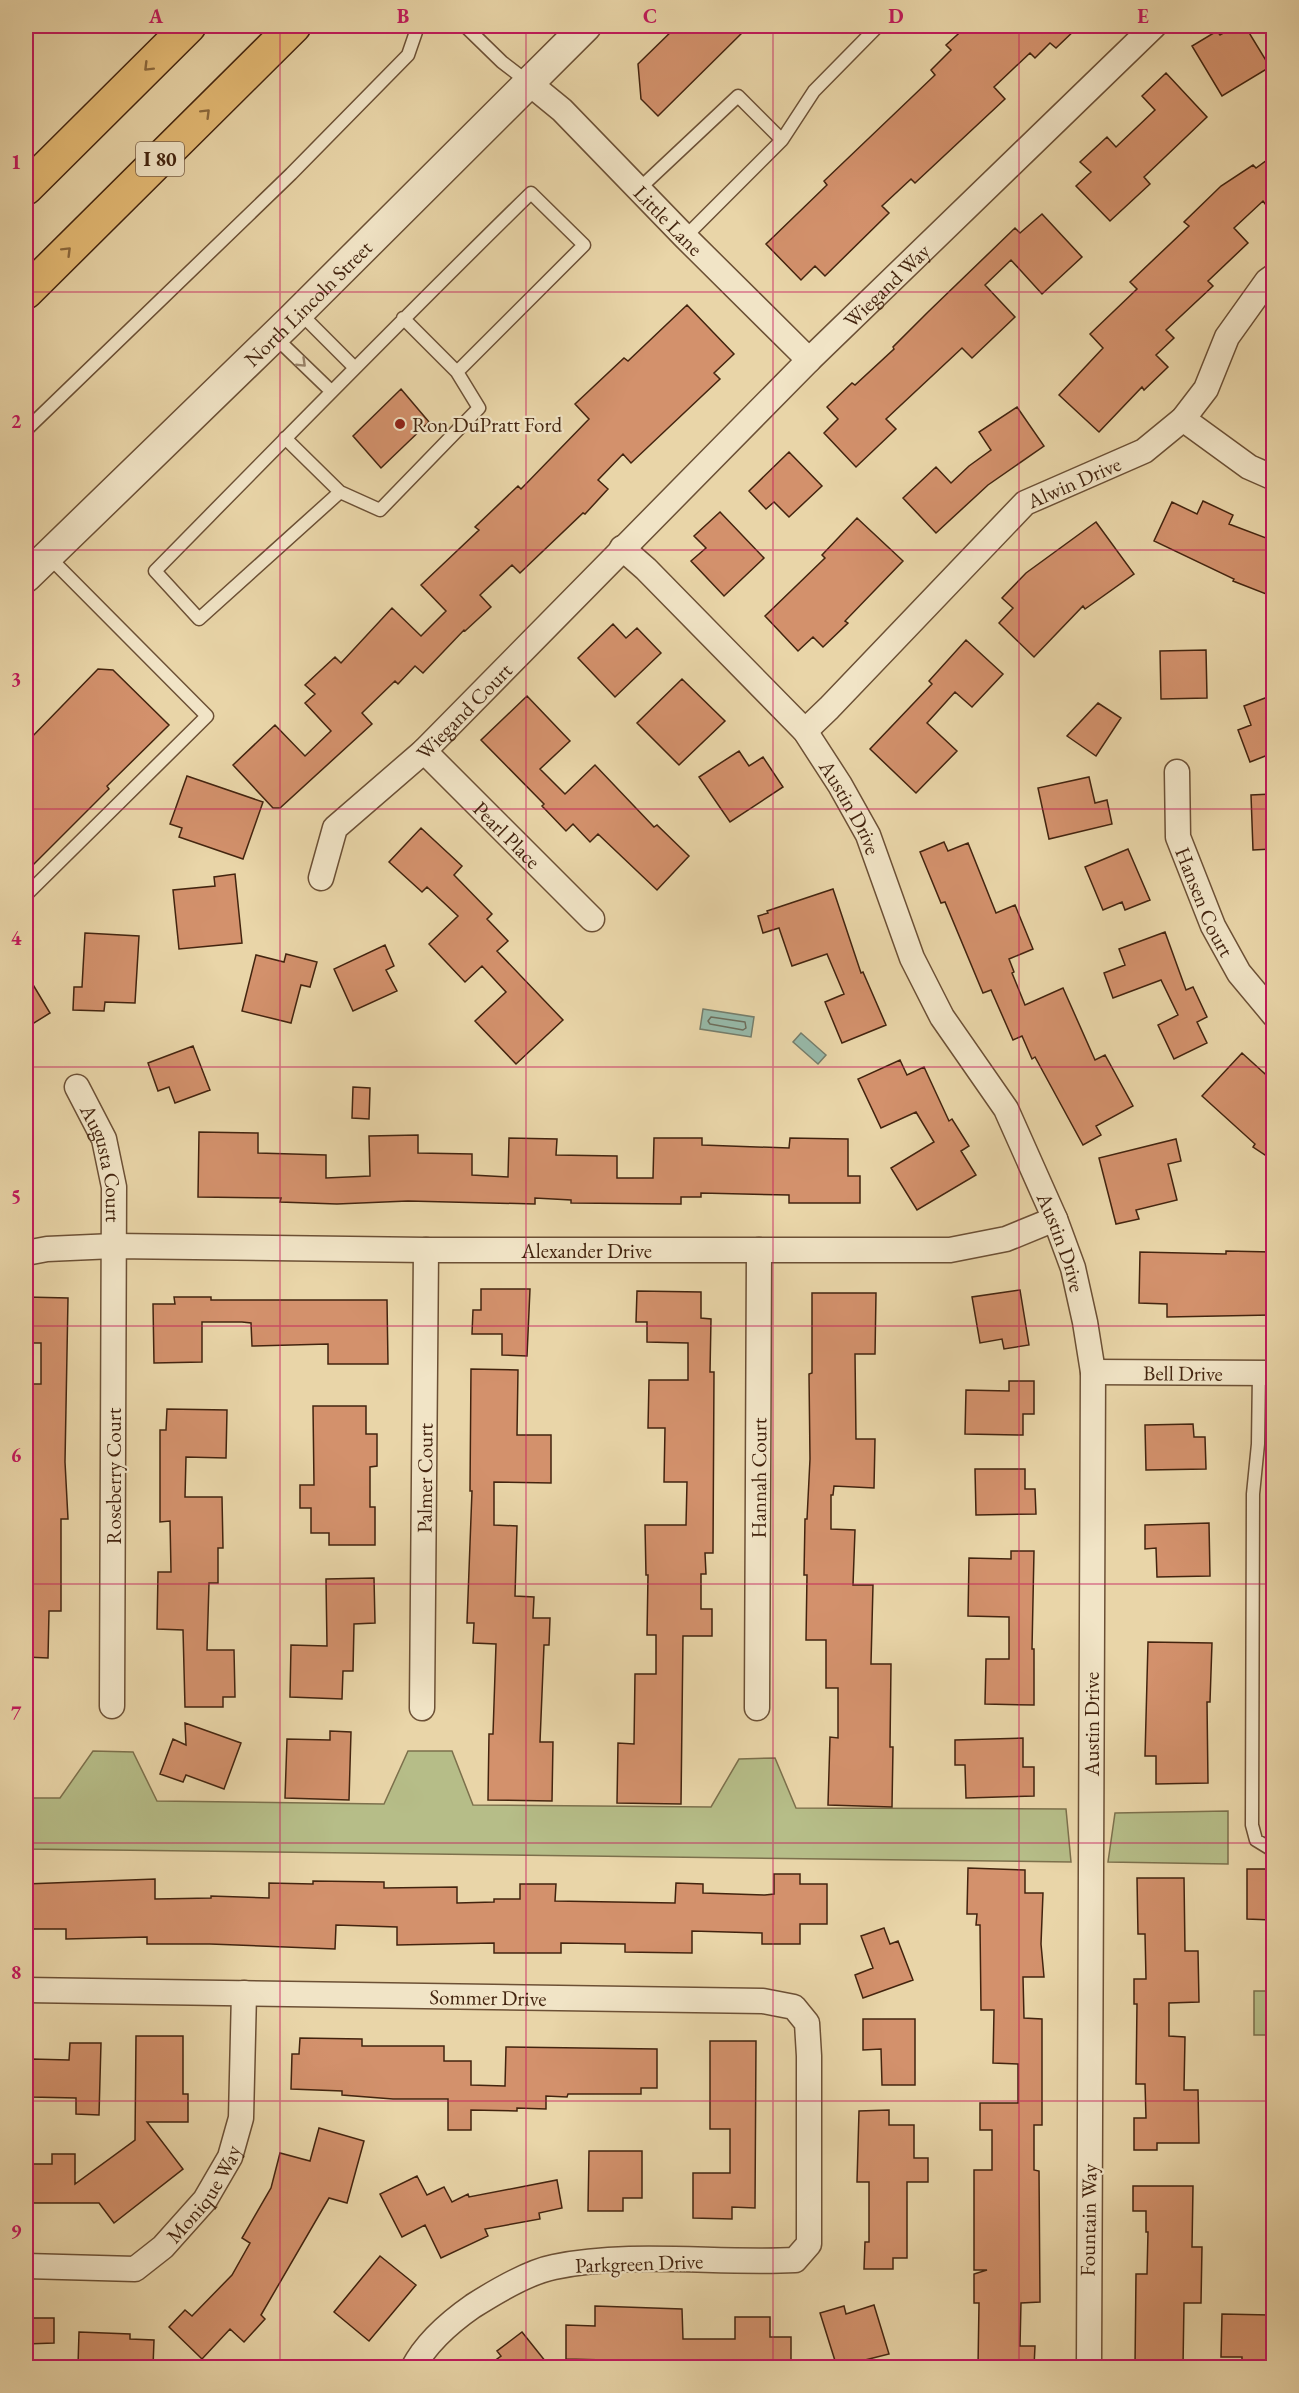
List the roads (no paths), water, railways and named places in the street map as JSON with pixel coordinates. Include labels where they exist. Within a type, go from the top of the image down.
[{"type":"highway","points":[[26,188],[189,26]]},
{"type":"highway","name":"I 80","points":[[26,292],[294,26]]},
{"type":"street","name":"North Lincoln Street","points":[[26,577],[299,312],[586,26]]},
{"type":"street","name":"Wiegand Way","points":[[621,548],[809,360],[1154,26]]},
{"type":"street","name":"Little Lane","points":[[529,83],[562,110],[809,360]]},
{"type":"street","name":"Alwin Drive","points":[[805,731],[1025,503],[1144,451],[1183,420],[1206,389],[1227,337],[1267,281],[1274,276]]},
{"type":"street","points":[[1183,420],[1249,467],[1274,478]]},
{"type":"street","name":"Austin Drive","points":[[621,548],[646,569],[805,731],[840,785],[868,835],[912,958],[942,1017],[1006,1109],[1056,1220],[1073,1268],[1093,1372],[1090,2072]]},
{"type":"street","name":"Wiegand Court","points":[[321,878],[335,828],[423,751],[621,548]]},
{"type":"street","name":"Pearl Place","points":[[423,751],[592,919]]},
{"type":"street","name":"Hansen Court","points":[[1177,772],[1178,837],[1213,926],[1239,973],[1274,1015]]},
{"type":"street","name":"Augusta Court","points":[[77,1087],[104,1139],[114,1187],[114,1246]]},
{"type":"street","name":"Alexander Drive","points":[[26,1253],[46,1249],[114,1246],[426,1250],[950,1250],[1006,1239],[1056,1220]]},
{"type":"street","name":"Roseberry Court","points":[[112,1706],[114,1246]]},
{"type":"street","name":"Palmer Court","points":[[422,1708],[426,1250]]},
{"type":"street","name":"Hannah Court","points":[[757,1708],[759,1250]]},
{"type":"street","name":"Bell Drive","points":[[1093,1372],[1266,1373]]},
{"type":"street","name":"Sommer Drive","points":[[26,1990],[763,2001],[794,2007],[807,2023],[808,2157]]},
{"type":"street","name":"Monique Way","points":[[26,2266],[135,2269],[164,2247],[205,2200],[230,2157],[241,2118],[244,1994]]},
{"type":"street","name":"Fountain Way","points":[[1089,2367],[1087,2348],[1090,2072]]},
{"type":"street","name":"Parkgreen Drive","points":[[413,2367],[451,2321],[499,2289],[552,2267],[616,2260],[795,2260],[808,2244],[808,2157]]},
{"type":"lane","points":[[26,430],[291,174],[408,55],[418,26]]},
{"type":"lane","points":[[465,26],[502,62],[529,83]]},
{"type":"lane","points":[[685,237],[782,140],[814,91],[878,26]]},
{"type":"lane","points":[[640,188],[738,96],[782,140]]},
{"type":"lane","points":[[339,492],[198,619],[155,571],[354,367],[531,193],[584,245],[457,372]]},
{"type":"lane","points":[[299,312],[354,367]]},
{"type":"lane","points":[[285,438],[339,492],[380,510],[479,408],[457,372],[403,318]]},
{"type":"lane","points":[[274,336],[331,391]]},
{"type":"lane","points":[[26,895],[207,716],[47,555]]},
{"type":"lane","points":[[1266,1373],[1253,1494],[1252,1825],[1256,1840],[1274,1851]]},
{"type":"water","points":[[703,1009],[754,1017],[751,1037],[700,1029]]},
{"type":"water","points":[[801,1033],[826,1055],[818,1064],[793,1042]]},
{"type":"place","name":"Ron DuPratt Ford","points":[[400,424]]}]
